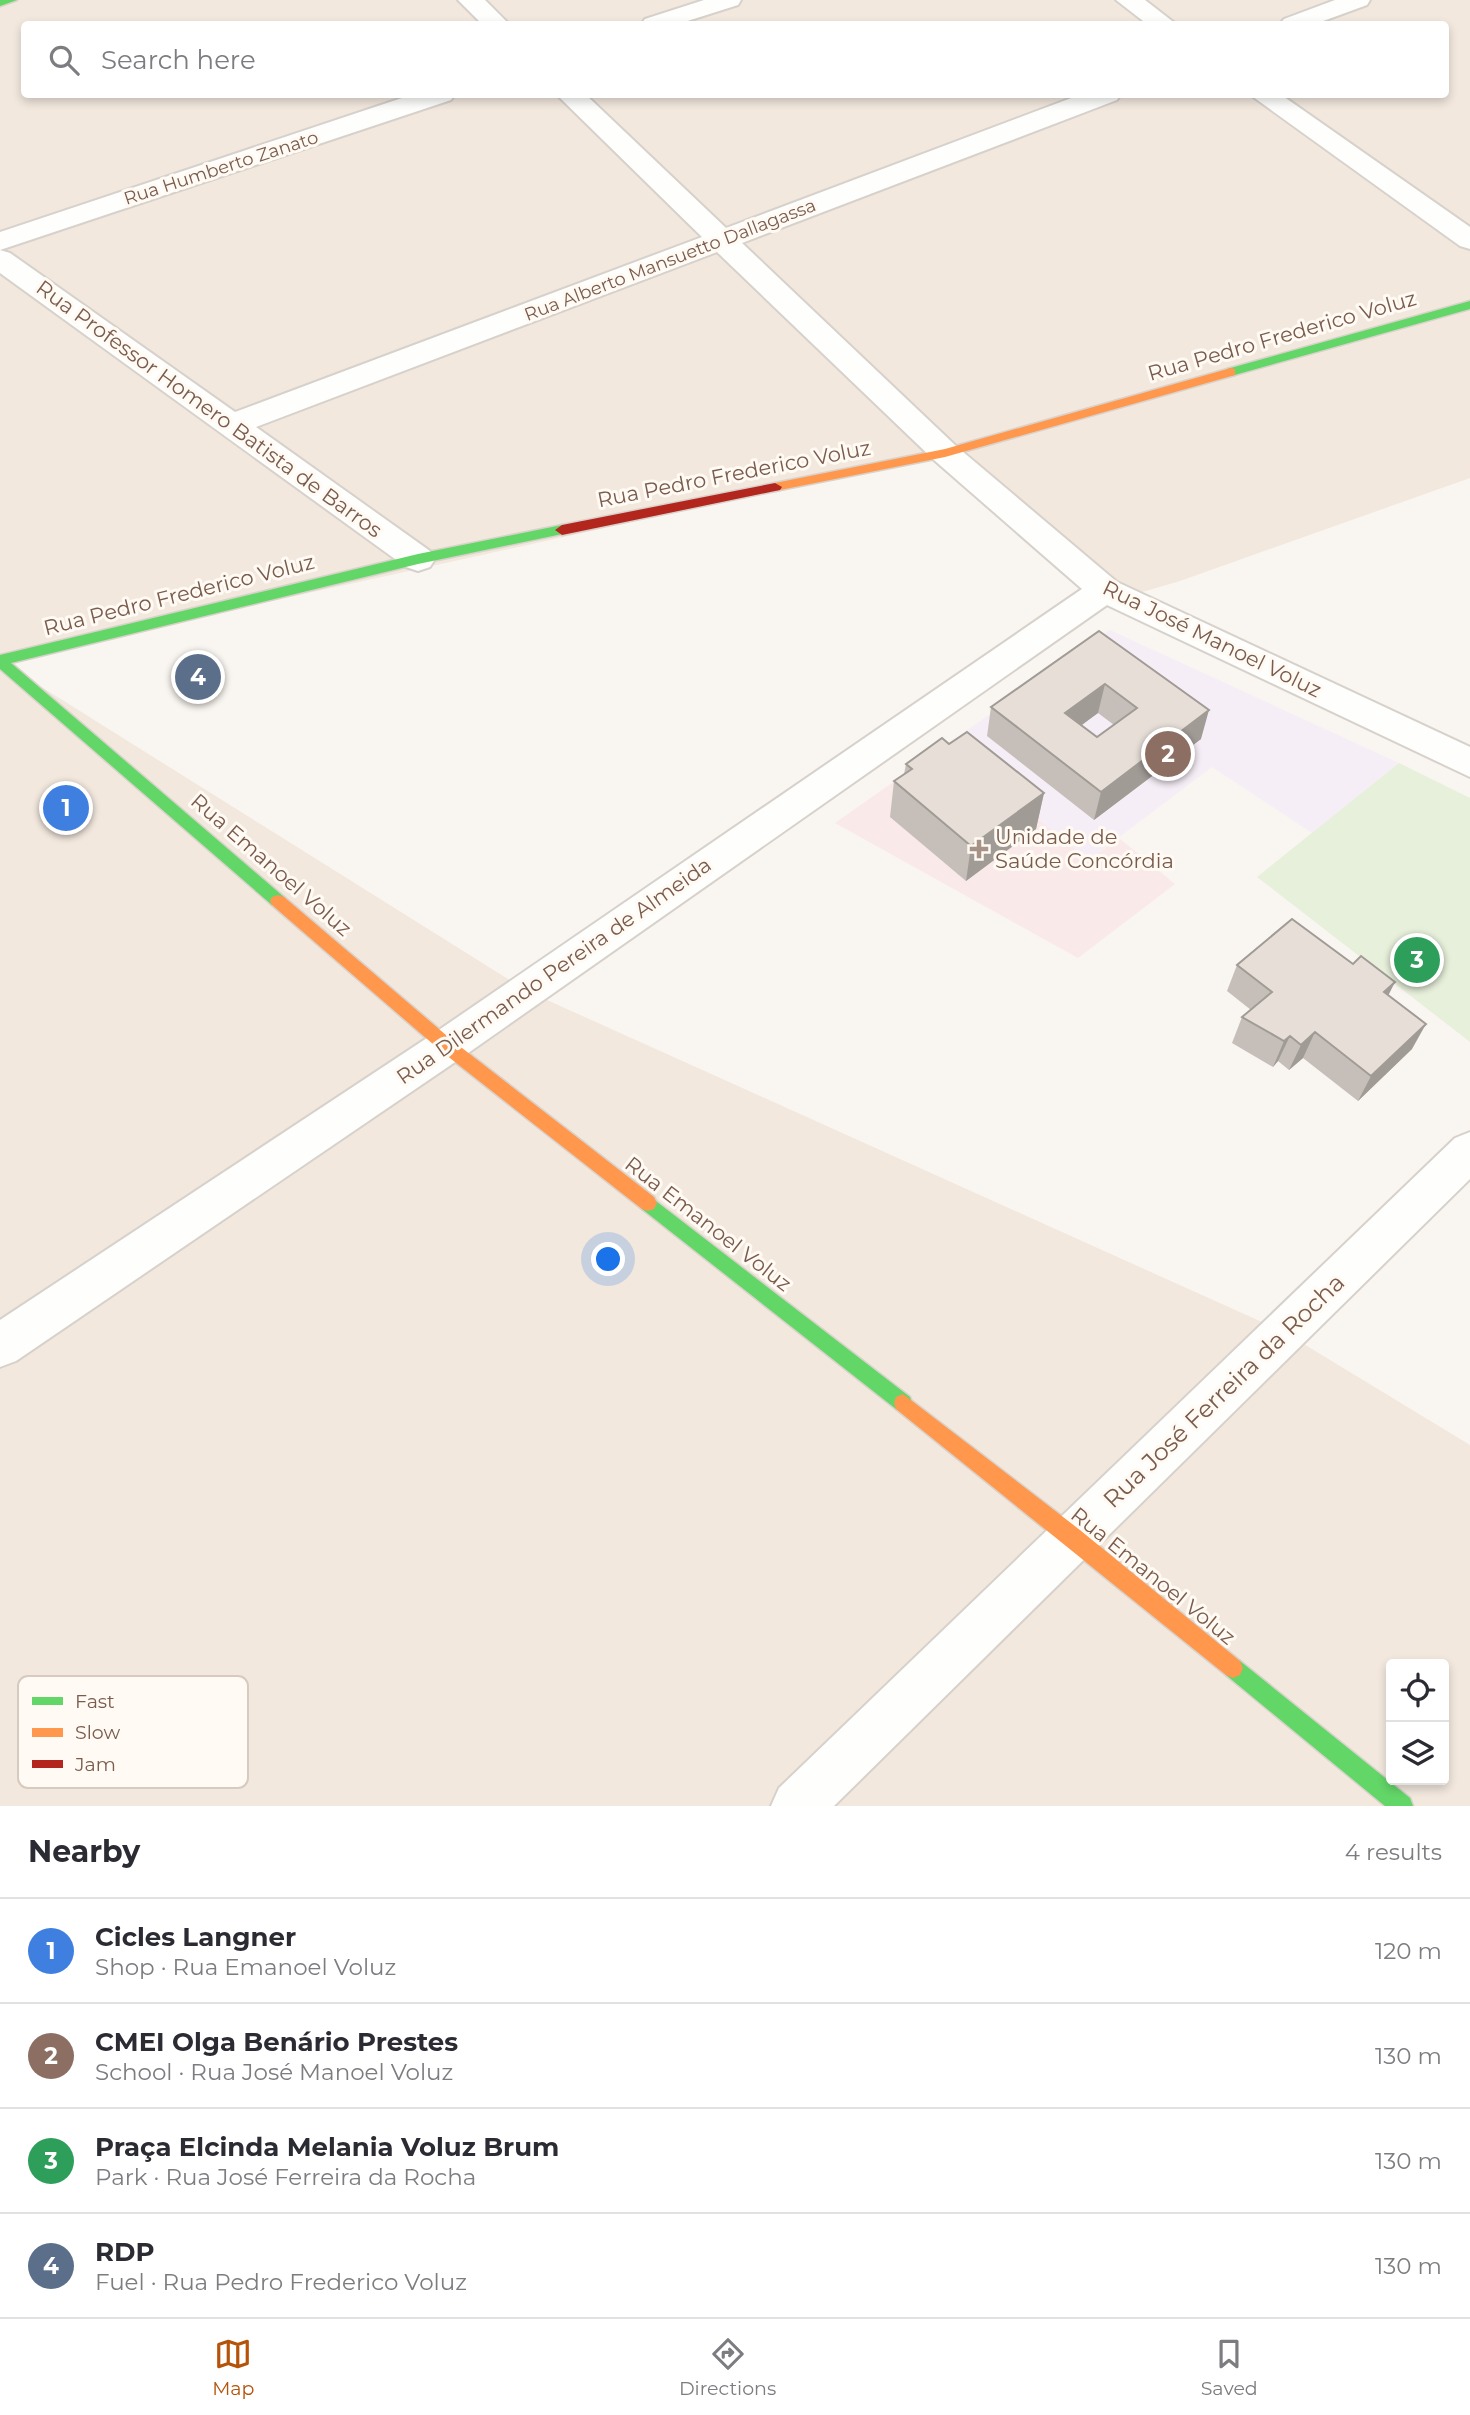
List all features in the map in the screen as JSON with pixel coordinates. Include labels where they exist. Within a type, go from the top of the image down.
[{"type":"street","points":[[0,3],[12,0]]},
{"type":"street","points":[[470,0],[493,21]]},
{"type":"street","points":[[663,21],[729,0]]},
{"type":"street","points":[[1128,0],[1159,21]]},
{"type":"street","points":[[1301,21],[1358,0]]},
{"type":"street","name":"Rua Humberto Zanato","points":[[0,241],[430,98]]},
{"type":"street","name":"Rua José Manoel Voluz","points":[[573,98],[945,453],[1105,590],[1470,762]]},
{"type":"street","name":"Rua Alberto Mansuetto Dallagassa","points":[[232,425],[1097,98]]},
{"type":"street","points":[[1268,98],[1470,240]]},
{"type":"street","points":[[1436,216],[1470,202]]},
{"type":"street","name":"Rua Professor Homero Batista de Barros","points":[[0,259],[418,558]]},
{"type":"street","name":"Rua Pedro Frederico Voluz","points":[[0,661],[418,558],[945,453],[1470,304]]},
{"type":"street","name":"Rua Dilermando Pereira de Almeida","points":[[0,1346],[447,1046],[1105,590]]},
{"type":"street","name":"Rua Emanoel Voluz","points":[[0,661],[447,1046],[1073,1537],[1402,1806]]},
{"type":"street","name":"Rua José Ferreira da Rocha","points":[[797,1806],[1470,1151]]},
{"type":"shaded area","points":[[0,0],[1470,0],[1470,478],[1180,581],[1122,598],[945,453],[0,661]]},
{"type":"shaded area","points":[[1110,630],[1399,763],[1312,833],[1212,767],[1089,860],[946,745]]},
{"type":"shaded area","points":[[0,661],[527,991],[1284,1332],[1470,1445],[1470,1806],[0,1806]]},
{"type":"shaded area","name":"Unidade de Saúde Concórdia","points":[[946,745],[1089,860],[1119,838],[1175,884],[1078,958],[835,823]]},
{"type":"green space","points":[[1399,763],[1470,798],[1470,1042],[1257,877]]},
{"type":"building","points":[[1099,631],[1209,710],[1101,792],[991,707]],"holes":[[[1105,684],[1137,708],[1097,737],[1065,713]]]},
{"type":"building","points":[[967,732],[1044,793],[971,846],[894,781],[912,769],[906,764],[942,738],[949,744]]},
{"type":"building","points":[[1292,919],[1353,964],[1361,956],[1395,982],[1384,992],[1426,1024],[1371,1076],[1315,1032],[1301,1045],[1290,1036],[1284,1041],[1242,1017],[1272,992],[1237,965]]},
{"type":"traffic: fast","points":[[0,3],[12,0]]},
{"type":"traffic: fast","points":[[1231,372],[1470,305]]},
{"type":"traffic: fast","points":[[0,660],[418,559],[562,530]]},
{"type":"traffic: fast","points":[[0,661],[278,901]]},
{"type":"traffic: fast","points":[[648,1203],[903,1403]]},
{"type":"traffic: fast","points":[[1233,1668],[1402,1806]]},
{"type":"traffic: slow","points":[[775,487],[945,453],[1231,372]]},
{"type":"traffic: slow","points":[[278,901],[447,1046],[648,1203]]},
{"type":"traffic: slow","points":[[903,1403],[1233,1668]]},
{"type":"traffic: jam","points":[[562,530],[775,487]]},
{"type":"place","name":"RDP","points":[[198,677]]},
{"type":"place","name":"CMEI Olga Benário Prestes","points":[[1168,754]]},
{"type":"place","name":"Cicles Langner","points":[[66,808]]},
{"type":"place","name":"Unidade de Saúde Concórdia","points":[[979,849]]},
{"type":"place","name":"Praça Elcinda Melania Voluz Brum","points":[[1417,960]]}]
